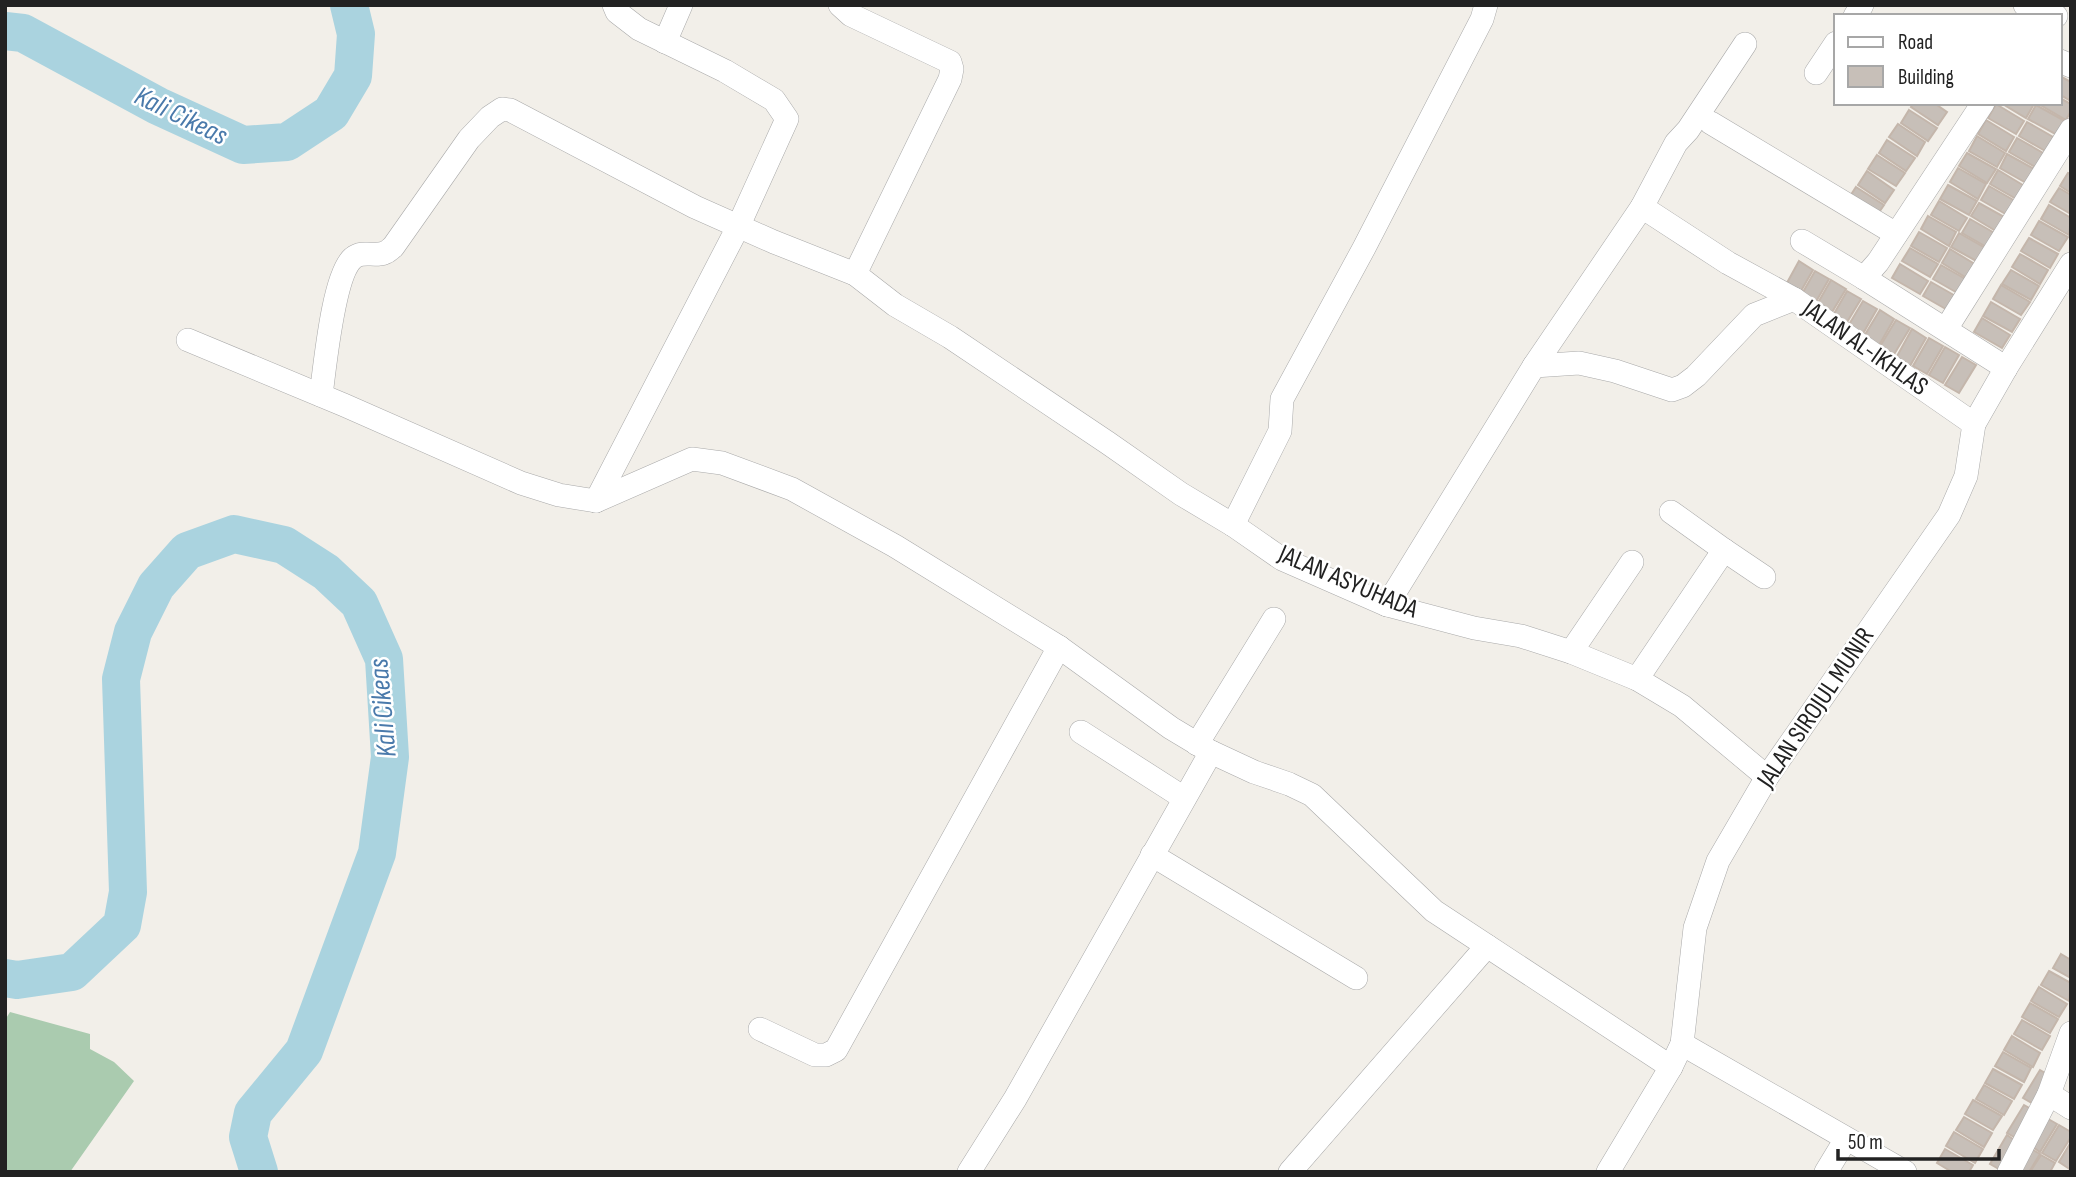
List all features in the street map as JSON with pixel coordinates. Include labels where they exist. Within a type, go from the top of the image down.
[{"type":"street","points":[[596,501],[738,227],[787,119],[774,100],[725,71],[639,29],[617,12],[614,5]]},
{"type":"street","points":[[665,41],[681,5]]},
{"type":"street","points":[[840,5],[850,15],[950,61],[952,69],[950,79],[855,274]]},
{"type":"street","points":[[1233,525],[1280,431],[1282,399],[1364,248],[1482,19],[1486,5]]},
{"type":"street","points":[[2025,5],[2050,14]]},
{"type":"street","points":[[1387,605],[1534,366],[1642,207],[1676,143],[1688,130],[1745,44]]},
{"type":"street","points":[[1816,74],[1834,46]]},
{"type":"street","points":[[1864,278],[1878,262],[1982,105]]},
{"type":"street","name":"JALAN ASYUHADA","points":[[321,395],[336,296],[352,259],[363,253],[384,253],[393,247],[469,139],[490,117],[502,109],[517,114],[738,227],[855,274],[895,305],[950,337],[1181,494],[1283,559],[1387,605],[1474,628],[1521,636],[1571,652],[1637,679],[1682,706],[1768,777]]},
{"type":"street","points":[[1711,123],[1896,234]]},
{"type":"street","points":[[1946,329],[2071,130]]},
{"type":"street","points":[[1642,207],[1728,263],[1794,299]]},
{"type":"street","points":[[1802,241],[2006,368]]},
{"type":"street","name":"JALAN SIROJUL MUNIR","points":[[1608,1172],[1682,1044],[1695,928],[1718,861],[1768,777],[1949,515],[1966,476],[1974,424],[2006,368],[2064,290],[2071,264]]},
{"type":"street","name":"JALAN AL-IKHLAS","points":[[1534,366],[1579,363],[1615,371],[1672,390],[1696,376],[1754,315],[1794,299],[1974,424]]},
{"type":"street","points":[[188,340],[521,483],[559,495],[596,501],[692,459],[722,463],[793,489],[895,546],[1059,648],[1171,728],[1204,748],[1312,795],[1434,911],[1671,1067]]},
{"type":"street","points":[[1671,512],[1764,577]]},
{"type":"street","points":[[1637,679],[1724,550]]},
{"type":"street","points":[[1571,652],[1632,562]]},
{"type":"street","points":[[969,1172],[1015,1100],[1184,798],[1204,748],[1275,619]]},
{"type":"street","points":[[760,1029],[815,1055],[826,1055],[835,1050],[1059,648]]},
{"type":"street","points":[[1081,732],[1184,798]]},
{"type":"street","points":[[1152,855],[1356,978]]},
{"type":"street","points":[[1290,1172],[1487,946]]},
{"type":"street","points":[[2009,1172],[2049,1094],[2071,1033]]},
{"type":"street","points":[[1682,1044],[1905,1172]]},
{"type":"street","points":[[2049,1094],[2071,1108]]},
{"type":"street","points":[[1826,1172],[1846,1139]]},
{"type":"green space","points":[[10,1012],[90,1034],[90,1049],[114,1062],[134,1081],[70,1172],[5,1172],[5,1020]]},
{"type":"building","points":[[2062,77],[2071,82],[2071,101],[2062,96]]},
{"type":"building","points":[[2062,99],[2071,104],[2066,120],[2040,105],[2062,105]]},
{"type":"building","points":[[1937,105],[1947,112],[1938,125],[1911,107]]},
{"type":"building","points":[[1998,105],[2024,121],[2016,134],[1988,118]]},
{"type":"building","points":[[2004,105],[2033,105],[2026,118]]},
{"type":"building","points":[[2036,105],[2065,121],[2057,135],[2028,119]]},
{"type":"building","points":[[1909,110],[1937,128],[1928,141],[1901,123]]},
{"type":"building","points":[[1986,120],[2014,137],[2006,151],[1978,134]]},
{"type":"building","points":[[2027,122],[2055,138],[2047,152],[2019,136]]},
{"type":"building","points":[[1898,124],[1925,142],[1917,156],[1889,137]]},
{"type":"building","points":[[1977,136],[2005,153],[1997,167],[1969,151]]},
{"type":"building","points":[[2017,138],[2045,154],[2037,168],[2009,152]]},
{"type":"building","points":[[1887,140],[1915,158],[1906,171],[1879,153]]},
{"type":"building","points":[[1967,153],[1996,169],[1987,183],[1959,166]]},
{"type":"building","points":[[2007,154],[2036,170],[2028,184],[2000,168]]},
{"type":"building","points":[[1877,155],[1905,173],[1896,186],[1868,169]]},
{"type":"building","points":[[1958,168],[1986,184],[1978,199],[1950,182]]},
{"type":"building","points":[[1998,170],[2026,187],[2018,200],[1990,184]]},
{"type":"building","points":[[1867,171],[1894,190],[1885,203],[1858,185]]},
{"type":"building","points":[[2068,173],[2071,174],[2071,193],[2060,186]]},
{"type":"building","points":[[1948,185],[1977,201],[1969,215],[1940,199]]},
{"type":"building","points":[[1989,186],[2017,202],[2009,216],[1981,200]]},
{"type":"building","points":[[1856,187],[1884,205],[1875,218],[1847,201]]},
{"type":"building","points":[[2059,188],[2071,195],[2071,214],[2050,202]]},
{"type":"building","points":[[1939,201],[1967,218],[1959,231],[1931,215]]},
{"type":"building","points":[[1979,203],[2008,219],[1999,233],[1971,216]]},
{"type":"building","points":[[2049,205],[2071,218],[2069,235],[2041,219]]},
{"type":"building","points":[[1928,216],[1956,232],[1949,246],[1921,229]]},
{"type":"building","points":[[1970,219],[1998,235],[1990,249],[1962,233]]},
{"type":"building","points":[[2039,221],[2068,237],[2059,251],[2031,235]]},
{"type":"building","points":[[1919,232],[1947,248],[1939,262],[1911,246]]},
{"type":"building","points":[[1959,233],[1987,249],[1980,263],[1951,247]]},
{"type":"building","points":[[2029,238],[2058,254],[2050,268],[2021,251]]},
{"type":"building","points":[[1910,248],[1938,264],[1930,277],[1902,261]]},
{"type":"building","points":[[1950,249],[1978,266],[1970,280],[1942,263]]},
{"type":"building","points":[[2020,254],[2048,270],[2040,284],[2012,267]]},
{"type":"building","points":[[1799,261],[1813,270],[1797,298],[1783,290]]},
{"type":"building","points":[[1900,264],[1928,281],[1920,294],[1892,278]]},
{"type":"building","points":[[1941,265],[1969,281],[1961,295],[1933,279]]},
{"type":"building","points":[[2011,270],[2039,286],[2031,300],[2002,284]]},
{"type":"building","points":[[1815,271],[1829,279],[1813,307],[1799,299]]},
{"type":"building","points":[[1831,280],[1846,289],[1829,317],[1815,308]]},
{"type":"building","points":[[1931,282],[1959,298],[1951,312],[1923,296]]},
{"type":"building","points":[[2001,285],[2030,302],[2021,315],[1993,299]]},
{"type":"building","points":[[1847,291],[1861,299],[1844,327],[1831,319]]},
{"type":"building","points":[[1863,301],[1877,309],[1861,337],[1847,328]]},
{"type":"building","points":[[1991,302],[2020,319],[2012,332],[1983,316]]},
{"type":"building","points":[[1880,310],[1894,319],[1878,347],[1863,338]]},
{"type":"building","points":[[1982,318],[2010,335],[2002,348],[1974,332]]},
{"type":"building","points":[[1896,320],[1910,328],[1893,356],[1879,348]]},
{"type":"building","points":[[1912,329],[1926,338],[1910,366],[1896,358]]},
{"type":"building","points":[[1929,338],[1943,346],[1927,374],[1913,366]]},
{"type":"building","points":[[1945,347],[1959,355],[1943,383],[1929,375]]},
{"type":"building","points":[[1962,357],[1976,365],[1959,393],[1945,385]]},
{"type":"building","points":[[2061,954],[2071,960],[2071,978],[2053,968]]},
{"type":"building","points":[[2049,971],[2071,983],[2069,1001],[2041,985]]},
{"type":"building","points":[[2039,987],[2067,1004],[2059,1017],[2031,1001]]},
{"type":"building","points":[[2030,1003],[2058,1019],[2050,1033],[2022,1017]]},
{"type":"building","points":[[2022,1020],[2050,1036],[2042,1050],[2014,1034]]},
{"type":"building","points":[[2012,1036],[2040,1053],[2033,1067],[2004,1050]]},
{"type":"building","points":[[2003,1052],[2031,1068],[2024,1082],[1995,1066]]},
{"type":"building","points":[[1993,1069],[2022,1085],[2014,1099],[1985,1083]]},
{"type":"building","points":[[2040,1070],[2054,1078],[2037,1106],[2023,1098]]},
{"type":"building","points":[[1984,1085],[2012,1101],[2004,1115],[1976,1099]]},
{"type":"building","points":[[1973,1100],[2002,1116],[1993,1130],[1965,1114]]},
{"type":"building","points":[[2024,1105],[2038,1113],[2021,1141],[2007,1133]]},
{"type":"building","points":[[2043,1116],[2057,1124],[2040,1152],[2027,1143]]},
{"type":"building","points":[[1964,1117],[1992,1133],[1984,1147],[1956,1130]]},
{"type":"building","points":[[2059,1125],[2071,1132],[2071,1137],[2056,1161],[2042,1153]]},
{"type":"building","points":[[1954,1132],[1983,1149],[1975,1163],[1946,1146]]},
{"type":"building","points":[[2007,1135],[2020,1144],[2004,1172],[1990,1164]]},
{"type":"building","points":[[2071,1142],[2071,1170],[2059,1162]]},
{"type":"building","points":[[2026,1146],[2040,1154],[2029,1172],[2011,1172]]},
{"type":"building","points":[[1945,1149],[1973,1165],[1969,1172],[1952,1172],[1937,1163]]},
{"type":"building","points":[[2041,1155],[2055,1163],[2050,1172],[2030,1172]]},
{"type":"waterway","name":"Kali Cikeas","points":[[5,31],[23,33],[158,106],[243,145],[287,142],[331,113],[353,76],[356,34],[349,5]]},
{"type":"waterway","name":"Kali Cikeas","points":[[5,978],[17,980],[72,972],[122,925],[128,892],[121,679],[133,632],[156,586],[187,551],[234,534],[284,545],[326,572],[359,603],[384,659],[390,757],[377,853],[304,1051],[253,1113],[248,1137],[259,1172]]}]
